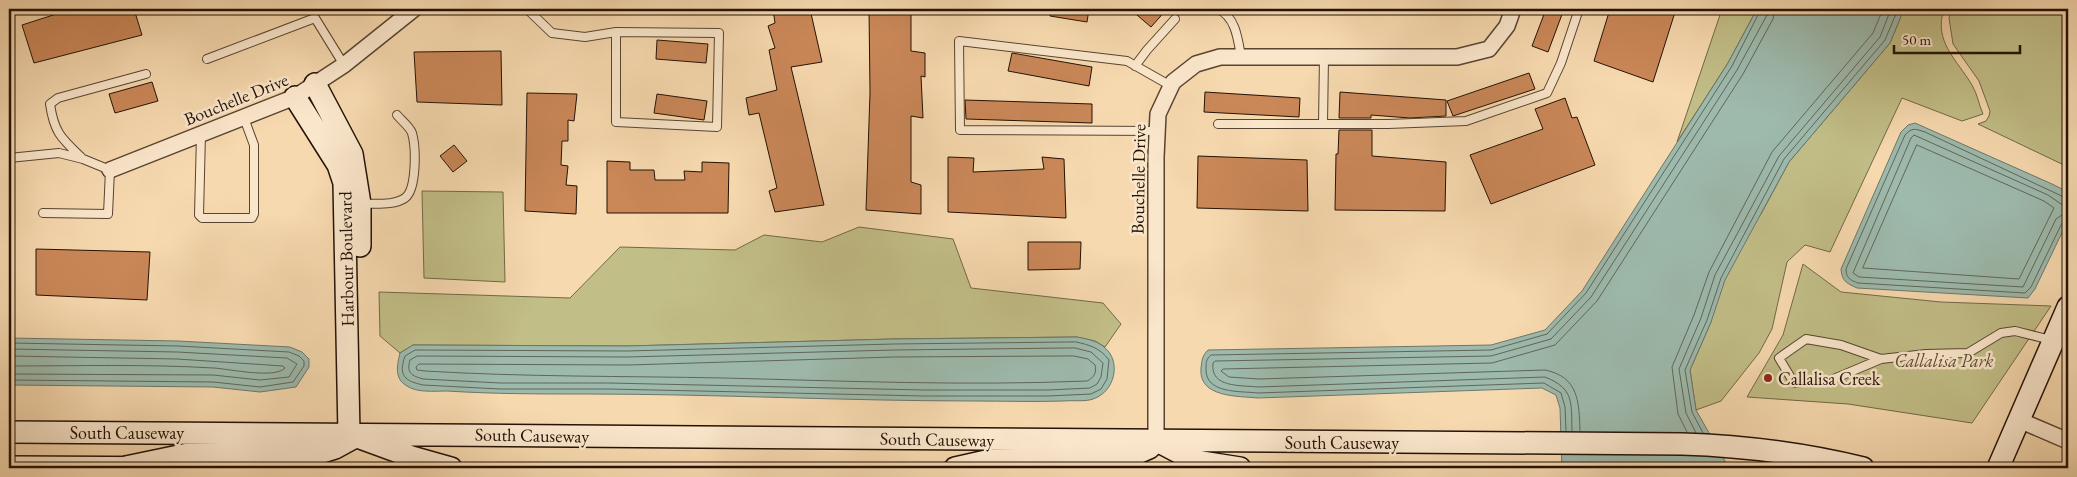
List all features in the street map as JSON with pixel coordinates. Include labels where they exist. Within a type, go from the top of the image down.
[{"type":"main road","points":[[314,84],[352,154],[353,204]]},
{"type":"main road","name":"Harbour Boulevard","points":[[295,97],[338,165],[353,204],[355,435]]},
{"type":"main road","points":[[1998,468],[2068,307]]},
{"type":"main road","name":"South Causeway","points":[[9,432],[1554,443],[1731,446],[1775,450],[1863,468]]},
{"type":"main road","points":[[126,467],[193,453],[316,454],[335,448],[355,435],[412,457],[450,468]]},
{"type":"main road","points":[[955,468],[995,459],[1122,460],[1149,448],[1156,441],[1195,461],[1240,468]]},
{"type":"main road","name":"South Causeway","points":[[9,467],[206,468]]},
{"type":"street","name":"Bouchelle Drive","points":[[110,170],[295,97],[344,65],[414,9]]},
{"type":"street","name":"Bouchelle Drive","points":[[1156,441],[1157,131],[1158,114],[1173,82],[1196,64],[1220,57],[1457,58],[1489,49],[1507,26],[1513,9]]},
{"type":"street","points":[[2019,420],[2068,441]]},
{"type":"lane","points":[[314,9],[314,18],[344,65]]},
{"type":"lane","points":[[526,9],[552,33],[585,37],[616,32],[719,33],[717,127],[616,122],[616,32]]},
{"type":"lane","points":[[1218,9],[1223,11],[1236,28],[1241,57]]},
{"type":"lane","points":[[1218,124],[1388,124],[1466,121],[1547,93],[1561,63],[1579,9]]},
{"type":"lane","points":[[207,59],[314,18]]},
{"type":"lane","points":[[1136,66],[1147,50],[1175,18]]},
{"type":"lane","points":[[1157,131],[960,130],[959,41],[1127,61],[1171,86]]},
{"type":"lane","points":[[1323,124],[1324,57]]},
{"type":"lane","points":[[83,159],[65,142],[53,124],[50,104],[58,98],[146,74]]},
{"type":"lane","points":[[353,204],[392,203],[406,197],[411,188],[415,167],[412,132],[397,115]]},
{"type":"lane","points":[[201,134],[199,215],[202,218],[252,218],[254,214],[254,145],[244,118]]},
{"type":"lane","points":[[9,158],[59,153],[83,159],[110,170],[108,214],[43,213]]},
{"type":"lane","points":[[1881,360],[1841,345],[1806,339],[1779,358],[1794,383],[1830,380],[1881,360],[1926,354],[1968,353],[2001,333],[2015,331],[2054,341]]},
{"type":"green space","points":[[1722,9],[1757,9],[1728,63],[1677,142]]},
{"type":"green space","points":[[1904,9],[1944,9],[1941,20],[1944,41],[1974,88],[1983,114],[1962,121],[1902,98],[1830,252],[1805,245],[1787,262],[1772,329],[1759,353],[1721,401],[1696,410],[1690,370],[1711,322],[1698,289],[1761,214],[1789,162],[1890,43]]},
{"type":"green space","points":[[1952,9],[2068,9],[2068,167],[1978,124],[1986,121],[1990,111],[1979,81],[1953,44],[1949,18]]},
{"type":"green space","points":[[422,191],[503,192],[505,282],[424,278]]},
{"type":"green space","points":[[859,227],[953,239],[971,288],[1103,303],[1121,324],[1105,347],[1095,341],[1077,337],[894,339],[627,346],[413,345],[400,353],[380,336],[379,292],[570,298],[620,247],[735,250],[764,235],[822,242]]},
{"type":"green space","name":"Callalisa Park","points":[[1803,264],[1841,292],[1941,302],[2051,306],[1972,423],[1848,404],[1747,397],[1783,335]]},
{"type":"water","points":[[1757,9],[1904,9],[1890,43],[1789,162],[1725,280],[1711,322],[1690,370],[1696,410],[1729,468],[1562,468],[1560,408],[1556,395],[1542,388],[1258,398],[1221,394],[1206,385],[1202,378],[1201,368],[1203,356],[1208,350],[1491,345],[1545,330],[1582,291],[1728,63]]},
{"type":"water","points":[[1915,123],[2052,184],[2062,189],[2068,196],[2068,220],[2035,289],[2028,298],[1857,288],[1847,283],[1842,276],[1841,269],[1901,132],[1908,125]]},
{"type":"water","points":[[1077,337],[1098,343],[1110,353],[1113,360],[1114,376],[1107,390],[1090,400],[926,401],[684,395],[482,393],[416,390],[403,383],[398,376],[400,353],[413,345],[627,346],[894,339]]},
{"type":"water","points":[[9,338],[178,341],[290,347],[302,352],[309,359],[309,367],[296,387],[260,392],[213,387],[9,385]]},
{"type":"building","points":[[72,9],[134,9],[142,35],[34,63],[22,25]]},
{"type":"building","points":[[773,9],[810,9],[822,62],[791,67],[824,205],[775,212],[769,191],[777,188],[759,113],[749,115],[746,98],[777,90],[769,50],[775,48],[768,26],[775,23]]},
{"type":"building","points":[[869,9],[911,9],[911,51],[925,53],[925,77],[921,76],[923,118],[911,116],[911,182],[921,185],[921,214],[866,210],[870,93]]},
{"type":"building","points":[[1050,9],[1089,9],[1087,22],[1050,16]]},
{"type":"building","points":[[1130,9],[1167,9],[1151,27]]},
{"type":"building","points":[[1546,9],[1564,9],[1548,52],[1532,46]]},
{"type":"building","points":[[1610,9],[1676,9],[1653,82],[1594,61]]},
{"type":"building","points":[[657,40],[708,44],[706,63],[656,59]]},
{"type":"building","points":[[501,51],[502,105],[417,102],[414,52]]},
{"type":"building","points":[[1012,53],[1092,67],[1089,86],[1008,71]]},
{"type":"building","points":[[1529,73],[1535,89],[1453,116],[1447,101]]},
{"type":"building","points":[[152,82],[158,101],[115,113],[109,94]]},
{"type":"building","points":[[1205,92],[1300,98],[1299,117],[1204,112]]},
{"type":"building","points":[[1340,92],[1446,100],[1446,116],[1410,118],[1371,115],[1371,118],[1339,118]]},
{"type":"building","points":[[527,93],[577,94],[574,121],[568,120],[568,141],[562,141],[561,165],[568,166],[566,185],[577,186],[576,214],[525,211]]},
{"type":"building","points":[[657,94],[707,101],[704,120],[654,113]]},
{"type":"building","points":[[1565,98],[1572,118],[1577,117],[1595,165],[1491,204],[1470,155],[1543,129],[1535,109]]},
{"type":"building","points":[[965,100],[1092,104],[1092,123],[966,119]]},
{"type":"building","points":[[1339,130],[1372,130],[1372,156],[1446,162],[1445,211],[1335,210],[1336,154],[1338,154]]},
{"type":"building","points":[[454,145],[467,161],[453,172],[440,156]]},
{"type":"building","points":[[1198,156],[1307,160],[1308,211],[1197,208]]},
{"type":"building","points":[[948,157],[974,158],[973,172],[1044,169],[1042,157],[1064,159],[1066,218],[948,212]]},
{"type":"building","points":[[607,161],[630,162],[630,170],[654,170],[655,180],[685,180],[684,171],[702,172],[702,162],[729,163],[728,213],[607,213]]},
{"type":"building","points":[[1028,242],[1081,242],[1080,269],[1028,270]]},
{"type":"building","points":[[36,249],[150,252],[147,300],[36,295]]},
{"type":"place","name":"Callalisa Creek","points":[[1768,378]]}]
